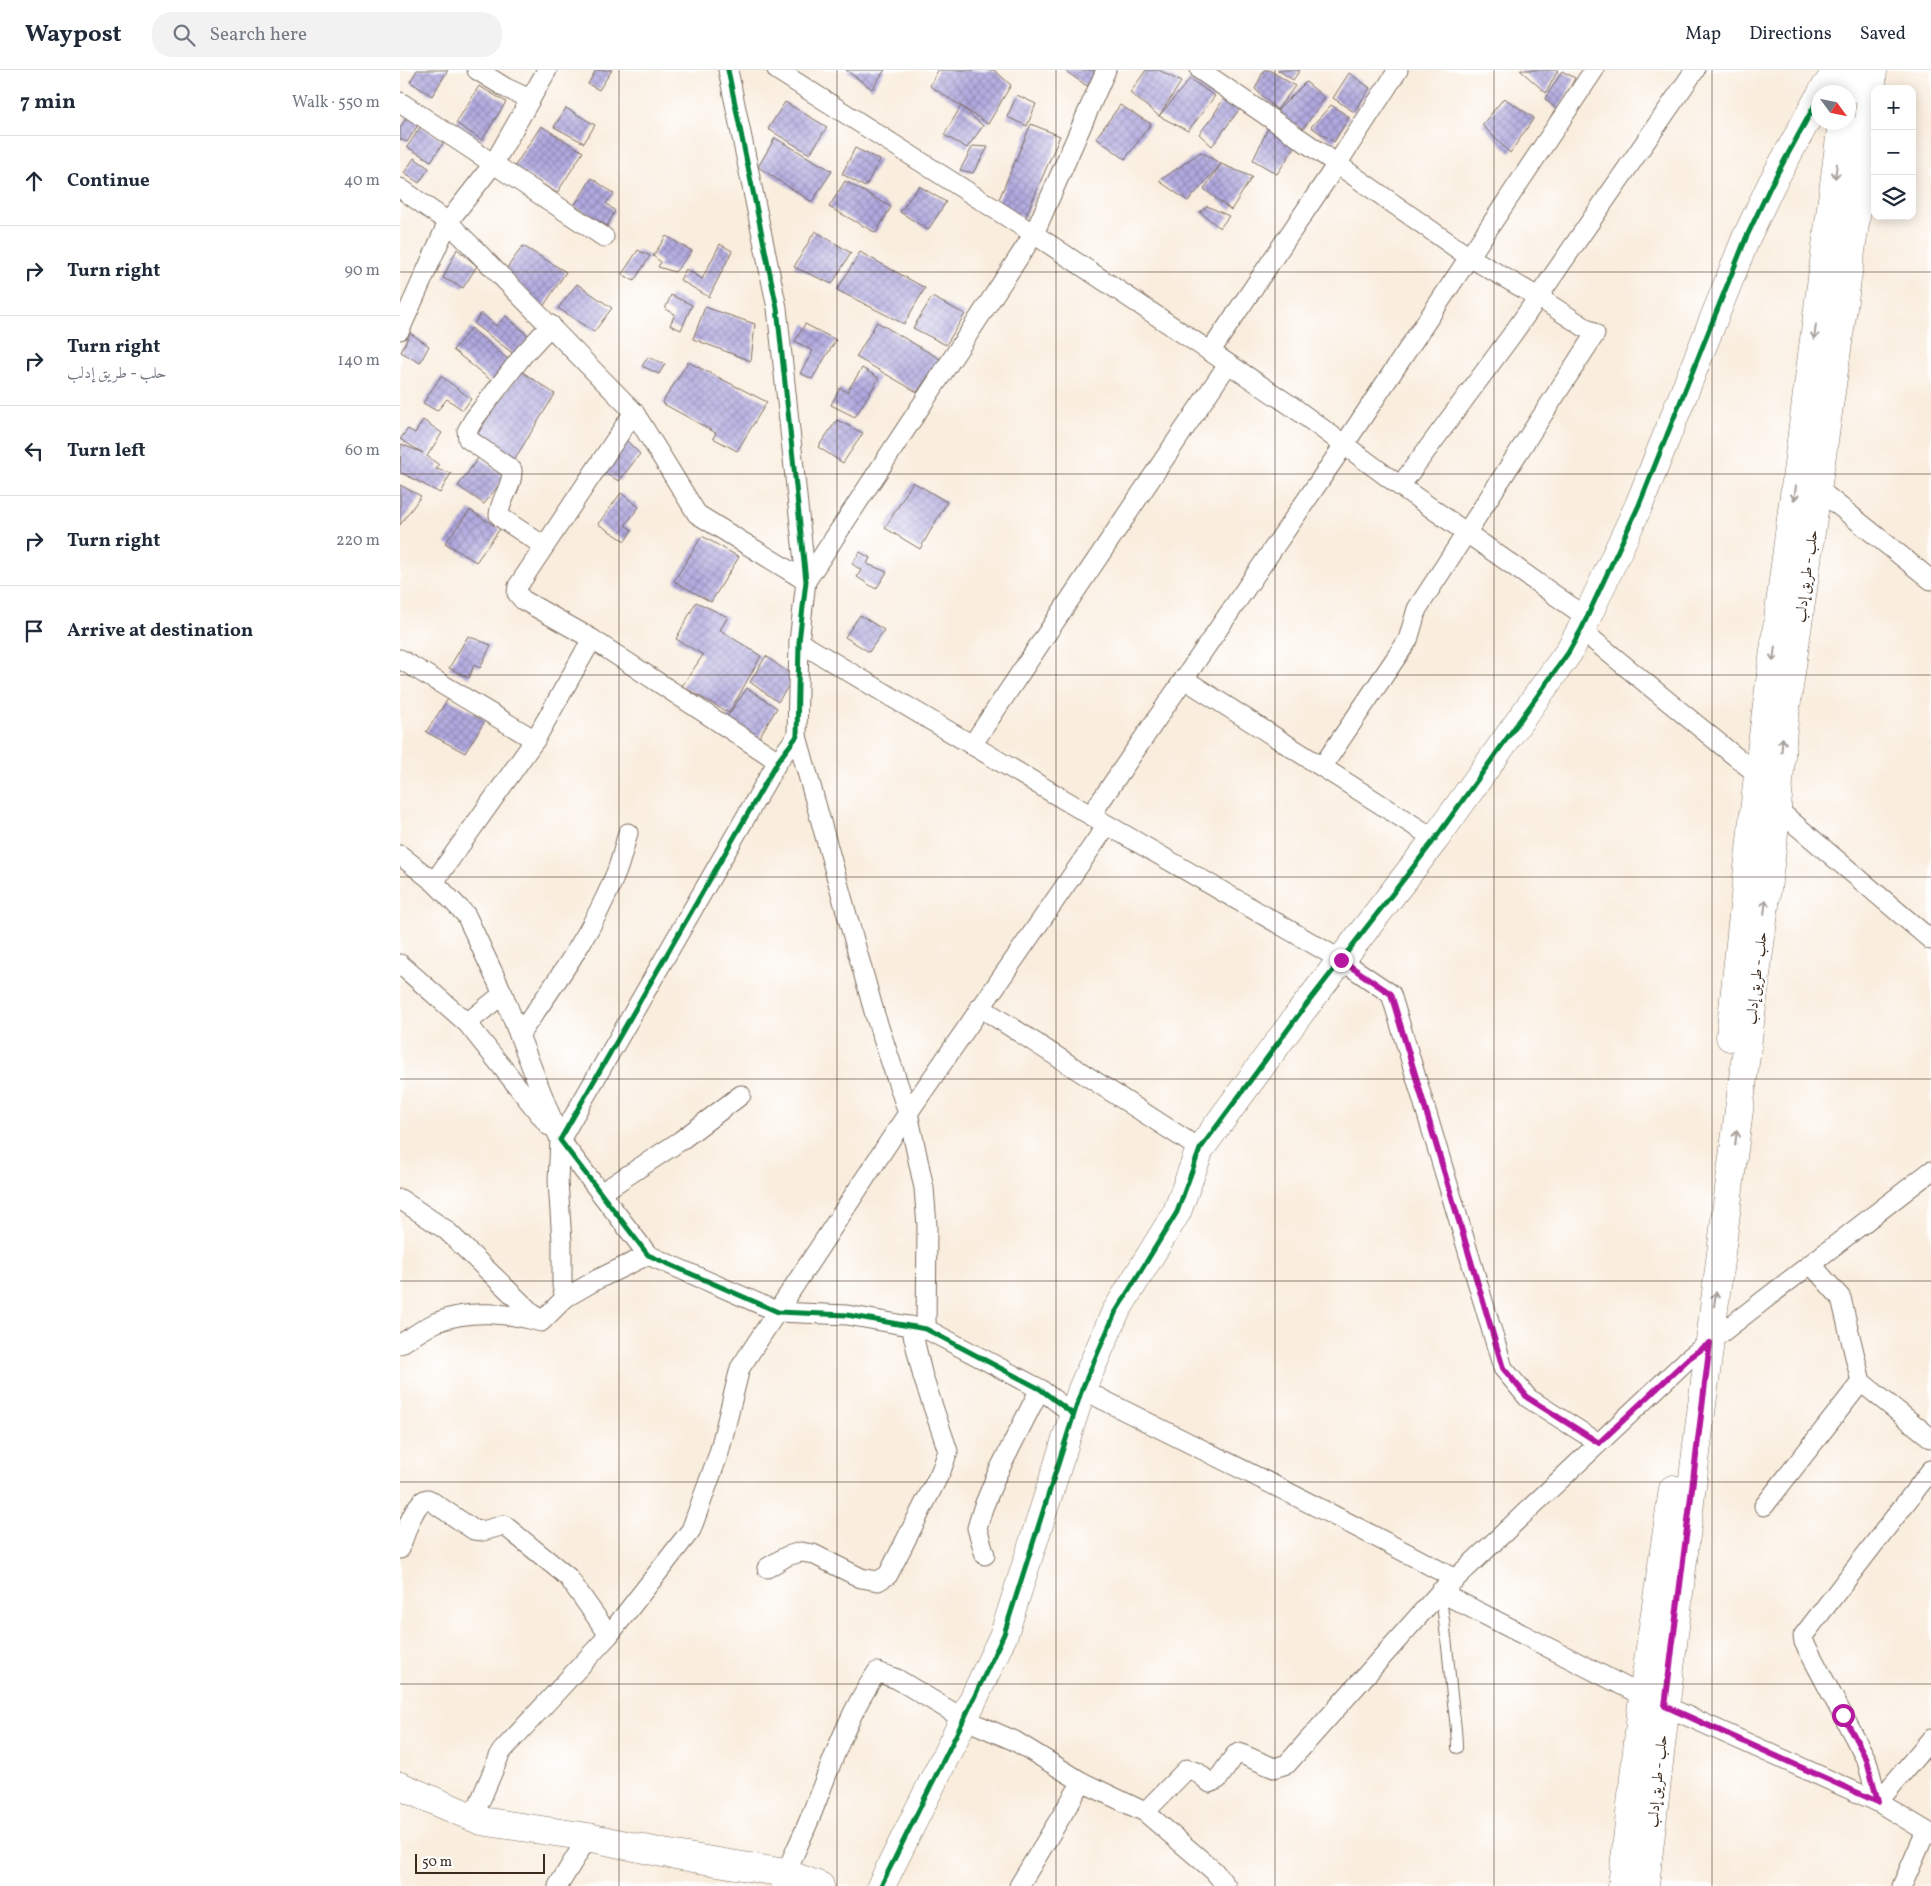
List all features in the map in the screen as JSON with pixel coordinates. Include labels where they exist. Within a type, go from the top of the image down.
[{"type":"main road","points":[[1827,85],[1834,76],[1843,70]]},
{"type":"main road","points":[[1847,85],[1849,70]]},
{"type":"main road","name":"حلب - طريق إدلب","points":[[1622,1886],[1654,1701],[1699,1351],[1778,809],[1783,729],[1868,132],[1873,70]]},
{"type":"main road","points":[[881,1886],[1004,1634],[1078,1402],[1115,1313],[1176,1212],[1200,1149],[1300,1013],[1435,839],[1568,653],[1639,505],[1746,238],[1771,185],[1811,112]]},
{"type":"main road","name":"حلب - طريق إدلب","points":[[1699,1351],[1758,783],[1841,130]]},
{"type":"main road","name":"حلب - طريق إدلب","points":[[1645,1886],[1654,1701]]},
{"type":"main road","points":[[400,1786],[481,1821],[588,1837],[783,1880],[820,1886]]},
{"type":"street","points":[[478,70],[506,88],[530,99]]},
{"type":"street","points":[[400,330],[448,222],[494,163],[547,70]]},
{"type":"street","points":[[728,70],[777,308],[806,581],[799,642],[797,736],[875,1015],[908,1113],[924,1188],[927,1226],[919,1328],[923,1377],[948,1451],[941,1471],[888,1575],[878,1581],[861,1578],[813,1554],[801,1552],[788,1556],[767,1568]]},
{"type":"street","points":[[777,70],[1034,234],[1293,407],[1466,533],[1584,623],[1758,783],[1778,809],[1931,940]]},
{"type":"street","points":[[806,581],[1034,234],[1106,70]]},
{"type":"street","points":[[1200,70],[1469,257],[1538,297],[1595,334],[1416,609],[1408,640],[1322,766]]},
{"type":"street","points":[[1210,352],[1398,70]]},
{"type":"street","points":[[473,1818],[502,1752],[609,1635],[691,1530],[719,1454],[740,1368],[980,1007],[1099,820],[1184,679],[1344,445],[1594,70]]},
{"type":"street","points":[[1400,486],[1538,297],[1695,70]]},
{"type":"street","points":[[400,102],[604,237]]},
{"type":"street","points":[[400,188],[448,222],[551,325],[634,412],[697,514],[806,581]]},
{"type":"street","points":[[544,546],[498,515],[499,508],[513,480],[512,470],[468,439],[467,431],[474,419],[524,354],[551,325]]},
{"type":"street","points":[[972,745],[1228,364]]},
{"type":"street","points":[[634,412],[544,546],[518,586],[516,593],[522,600],[592,640],[778,761]]},
{"type":"street","points":[[1818,489],[1931,580]]},
{"type":"street","points":[[434,882],[535,740],[592,640]]},
{"type":"street","points":[[799,642],[1099,820],[1341,960],[1391,994],[1503,1368],[1528,1398],[1599,1443]]},
{"type":"street","points":[[400,659],[535,740]]},
{"type":"street","points":[[1184,679],[1435,839]]},
{"type":"street","points":[[560,1140],[778,761],[797,736]]},
{"type":"street","points":[[519,1035],[565,970],[589,928],[617,873],[628,833]]},
{"type":"street","points":[[400,855],[434,882],[466,915],[504,994],[560,1140],[558,1181],[562,1242],[562,1285],[565,1298]]},
{"type":"street","points":[[400,964],[468,1023],[648,1255],[778,1312],[847,1314],[919,1328],[1040,1389],[1078,1402],[1222,1461],[1371,1533],[1455,1579]]},
{"type":"street","points":[[468,1023],[504,994]]},
{"type":"street","points":[[980,1007],[1200,1149]]},
{"type":"street","points":[[601,1193],[680,1141],[741,1095]]},
{"type":"street","points":[[1145,1812],[1187,1769],[1197,1772],[1210,1783],[1218,1779],[1239,1752],[1274,1768],[1287,1764],[1440,1592],[1599,1443],[1699,1351],[1931,1171]]},
{"type":"street","points":[[400,1199],[446,1230],[541,1322]]},
{"type":"street","points":[[541,1322],[565,1298],[598,1279],[648,1255]]},
{"type":"street","points":[[1811,1264],[1841,1298],[1861,1382],[1931,1438]]},
{"type":"street","points":[[400,1344],[438,1322],[463,1316],[516,1315],[541,1322]]},
{"type":"street","points":[[1764,1506],[1861,1382]]},
{"type":"street","points":[[985,1555],[977,1528],[983,1508],[997,1474],[1040,1389]]},
{"type":"street","points":[[1878,1802],[1867,1760],[1804,1642],[1803,1636],[1931,1470]]},
{"type":"street","points":[[400,1549],[406,1515],[422,1500],[428,1499],[474,1530],[483,1531],[504,1525],[568,1577],[609,1635]]},
{"type":"street","points":[[1440,1592],[1654,1701],[1878,1802],[1929,1832],[1902,1886]]},
{"type":"street","points":[[783,1880],[839,1745],[869,1684],[877,1672],[897,1679],[964,1719],[1015,1741],[1082,1782],[1145,1812],[1214,1871],[1226,1886]]},
{"type":"street","points":[[1878,1802],[1931,1739]]},
{"type":"street","points":[[1019,1886],[1082,1782]]},
{"type":"street","points":[[558,1886],[588,1837]]},
{"type":"lane","points":[[1440,1592],[1446,1628],[1451,1688],[1457,1729],[1457,1748]]},
{"type":"building","points":[[417,70],[448,70],[432,96],[410,82]]},
{"type":"building","points":[[596,70],[612,70],[599,90],[588,84]]},
{"type":"building","points":[[846,70],[885,70],[872,89]]},
{"type":"building","points":[[938,70],[994,70],[1011,85],[988,124],[930,86]]},
{"type":"building","points":[[1064,70],[1098,70],[1087,86]]},
{"type":"building","points":[[1146,70],[1159,70],[1181,82],[1159,116],[1130,93]]},
{"type":"building","points":[[1264,70],[1269,70],[1295,86],[1277,110],[1255,89]]},
{"type":"building","points":[[1278,70],[1300,70],[1293,80]]},
{"type":"building","points":[[1520,70],[1558,70],[1546,93]]},
{"type":"building","points":[[1562,71],[1575,78],[1558,111],[1545,99]]},
{"type":"building","points":[[1349,73],[1370,88],[1354,112],[1333,98]]},
{"type":"building","points":[[1190,79],[1215,96],[1188,131],[1159,116]]},
{"type":"building","points":[[1306,82],[1325,98],[1303,129],[1274,114]]},
{"type":"building","points":[[479,86],[506,102],[482,140],[456,123]]},
{"type":"building","points":[[1227,93],[1244,103],[1212,146],[1199,134]]},
{"type":"building","points":[[1017,95],[1036,104],[1027,126],[1007,117]]},
{"type":"building","points":[[1504,98],[1534,118],[1510,153],[1482,125]]},
{"type":"building","points":[[785,102],[827,127],[810,154],[768,129]]},
{"type":"building","points":[[1120,105],[1151,124],[1125,159],[1096,138]]},
{"type":"building","points":[[1331,105],[1349,117],[1334,142],[1311,127]]},
{"type":"building","points":[[961,106],[983,126],[967,148],[944,135]]},
{"type":"building","points":[[566,108],[595,125],[584,143],[554,127]]},
{"type":"building","points":[[408,115],[420,122],[407,142],[400,139],[400,128]]},
{"type":"building","points":[[1272,120],[1299,141],[1277,174],[1253,160]]},
{"type":"building","points":[[1031,124],[1060,136],[1025,218],[996,206]]},
{"type":"building","points":[[421,126],[444,142],[431,161],[407,147]]},
{"type":"building","points":[[541,126],[583,152],[557,193],[514,167]]},
{"type":"building","points":[[775,138],[832,171],[812,202],[758,167]]},
{"type":"building","points":[[973,146],[988,147],[973,173],[960,170]]},
{"type":"building","points":[[855,148],[880,160],[865,187],[842,174]]},
{"type":"building","points":[[1201,152],[1221,164],[1188,201],[1159,181]]},
{"type":"building","points":[[414,158],[429,168],[419,183],[404,173]]},
{"type":"building","points":[[1221,164],[1252,177],[1231,210],[1204,189]]},
{"type":"building","points":[[592,178],[614,194],[606,203],[615,211],[607,226],[574,206]]},
{"type":"building","points":[[845,181],[891,207],[876,233],[829,207]]},
{"type":"building","points":[[919,186],[946,202],[928,230],[900,212]]},
{"type":"building","points":[[1207,206],[1229,216],[1220,228],[1200,212]]},
{"type":"building","points":[[815,231],[851,253],[832,284],[794,267]]},
{"type":"building","points":[[666,236],[692,251],[675,272],[658,267],[661,262],[653,256]]},
{"type":"building","points":[[720,244],[732,251],[709,297],[680,280],[686,269],[702,279]]},
{"type":"building","points":[[523,246],[566,272],[543,307],[503,273]]},
{"type":"building","points":[[457,249],[477,266],[463,288],[443,278]]},
{"type":"building","points":[[638,250],[650,256],[634,281],[622,274]]},
{"type":"building","points":[[860,252],[925,288],[904,324],[837,290]]},
{"type":"building","points":[[577,284],[612,308],[594,332],[558,308]]},
{"type":"building","points":[[671,295],[692,305],[681,330],[670,325],[675,314],[665,309]]},
{"type":"building","points":[[932,297],[965,314],[946,345],[913,328]]},
{"type":"building","points":[[705,307],[755,324],[751,361],[693,339]]},
{"type":"building","points":[[481,313],[496,326],[506,316],[530,337],[515,355],[474,324]]},
{"type":"building","points":[[877,322],[940,359],[917,392],[856,357]]},
{"type":"building","points":[[805,324],[836,340],[812,379],[800,373],[813,351],[795,341]]},
{"type":"building","points":[[471,328],[510,361],[493,382],[453,350]]},
{"type":"building","points":[[410,333],[429,346],[420,363],[401,352]]},
{"type":"building","points":[[648,357],[665,364],[659,374],[642,366]]},
{"type":"building","points":[[688,362],[767,402],[737,451],[713,438],[716,433],[662,403]]},
{"type":"building","points":[[862,368],[879,378],[855,417],[831,405],[840,388],[847,392]]},
{"type":"building","points":[[521,371],[555,394],[514,460],[477,435],[495,406]]},
{"type":"building","points":[[441,376],[471,399],[463,410],[447,399],[437,411],[423,403]]},
{"type":"building","points":[[423,420],[442,433],[427,456],[439,465],[436,469],[451,473],[440,493],[400,472],[401,444],[423,453],[400,439],[408,429],[415,433]]},
{"type":"building","points":[[837,420],[863,433],[843,463],[818,447]]},
{"type":"building","points":[[625,439],[640,454],[619,481],[602,472]]},
{"type":"building","points":[[479,457],[505,477],[484,504],[458,486]]},
{"type":"building","points":[[913,482],[947,502],[920,549],[885,528]]},
{"type":"building","points":[[400,485],[421,496],[400,525]]},
{"type":"building","points":[[621,493],[639,507],[625,525],[632,530],[625,541],[598,524]]},
{"type":"building","points":[[470,510],[500,529],[476,562],[445,543]]},
{"type":"building","points":[[702,536],[739,557],[711,602],[674,581]]},
{"type":"building","points":[[860,552],[870,558],[867,564],[887,572],[876,589],[857,577],[861,570],[852,564]]},
{"type":"building","points":[[696,602],[728,617],[720,630],[761,656],[729,713],[682,686],[703,655],[676,639]]},
{"type":"building","points":[[860,615],[884,630],[869,652],[845,637]]},
{"type":"building","points":[[468,636],[491,645],[480,668],[474,665],[469,678],[449,668]]},
{"type":"building","points":[[766,656],[794,677],[778,702],[750,682]]},
{"type":"building","points":[[747,688],[777,708],[758,739],[726,718]]},
{"type":"building","points":[[448,699],[486,719],[465,753],[426,732]]},
{"type":"cycle path","points":[[728,70],[777,308],[806,581],[799,642],[797,736],[778,761],[560,1140],[648,1255],[778,1312],[847,1315],[926,1329],[1040,1389],[1073,1414]]},
{"type":"cycle path","points":[[881,1886],[1004,1634],[1082,1389],[1115,1313],[1177,1212],[1200,1149],[1300,1013],[1435,839],[1568,653],[1581,630],[1639,505],[1746,238],[1771,185],[1811,112]]},
{"type":"route","points":[[1341,960],[1391,994],[1452,1204],[1503,1368],[1528,1398],[1599,1443],[1689,1358],[1710,1343],[1665,1706],[1878,1802],[1867,1760],[1843,1715]]}]
